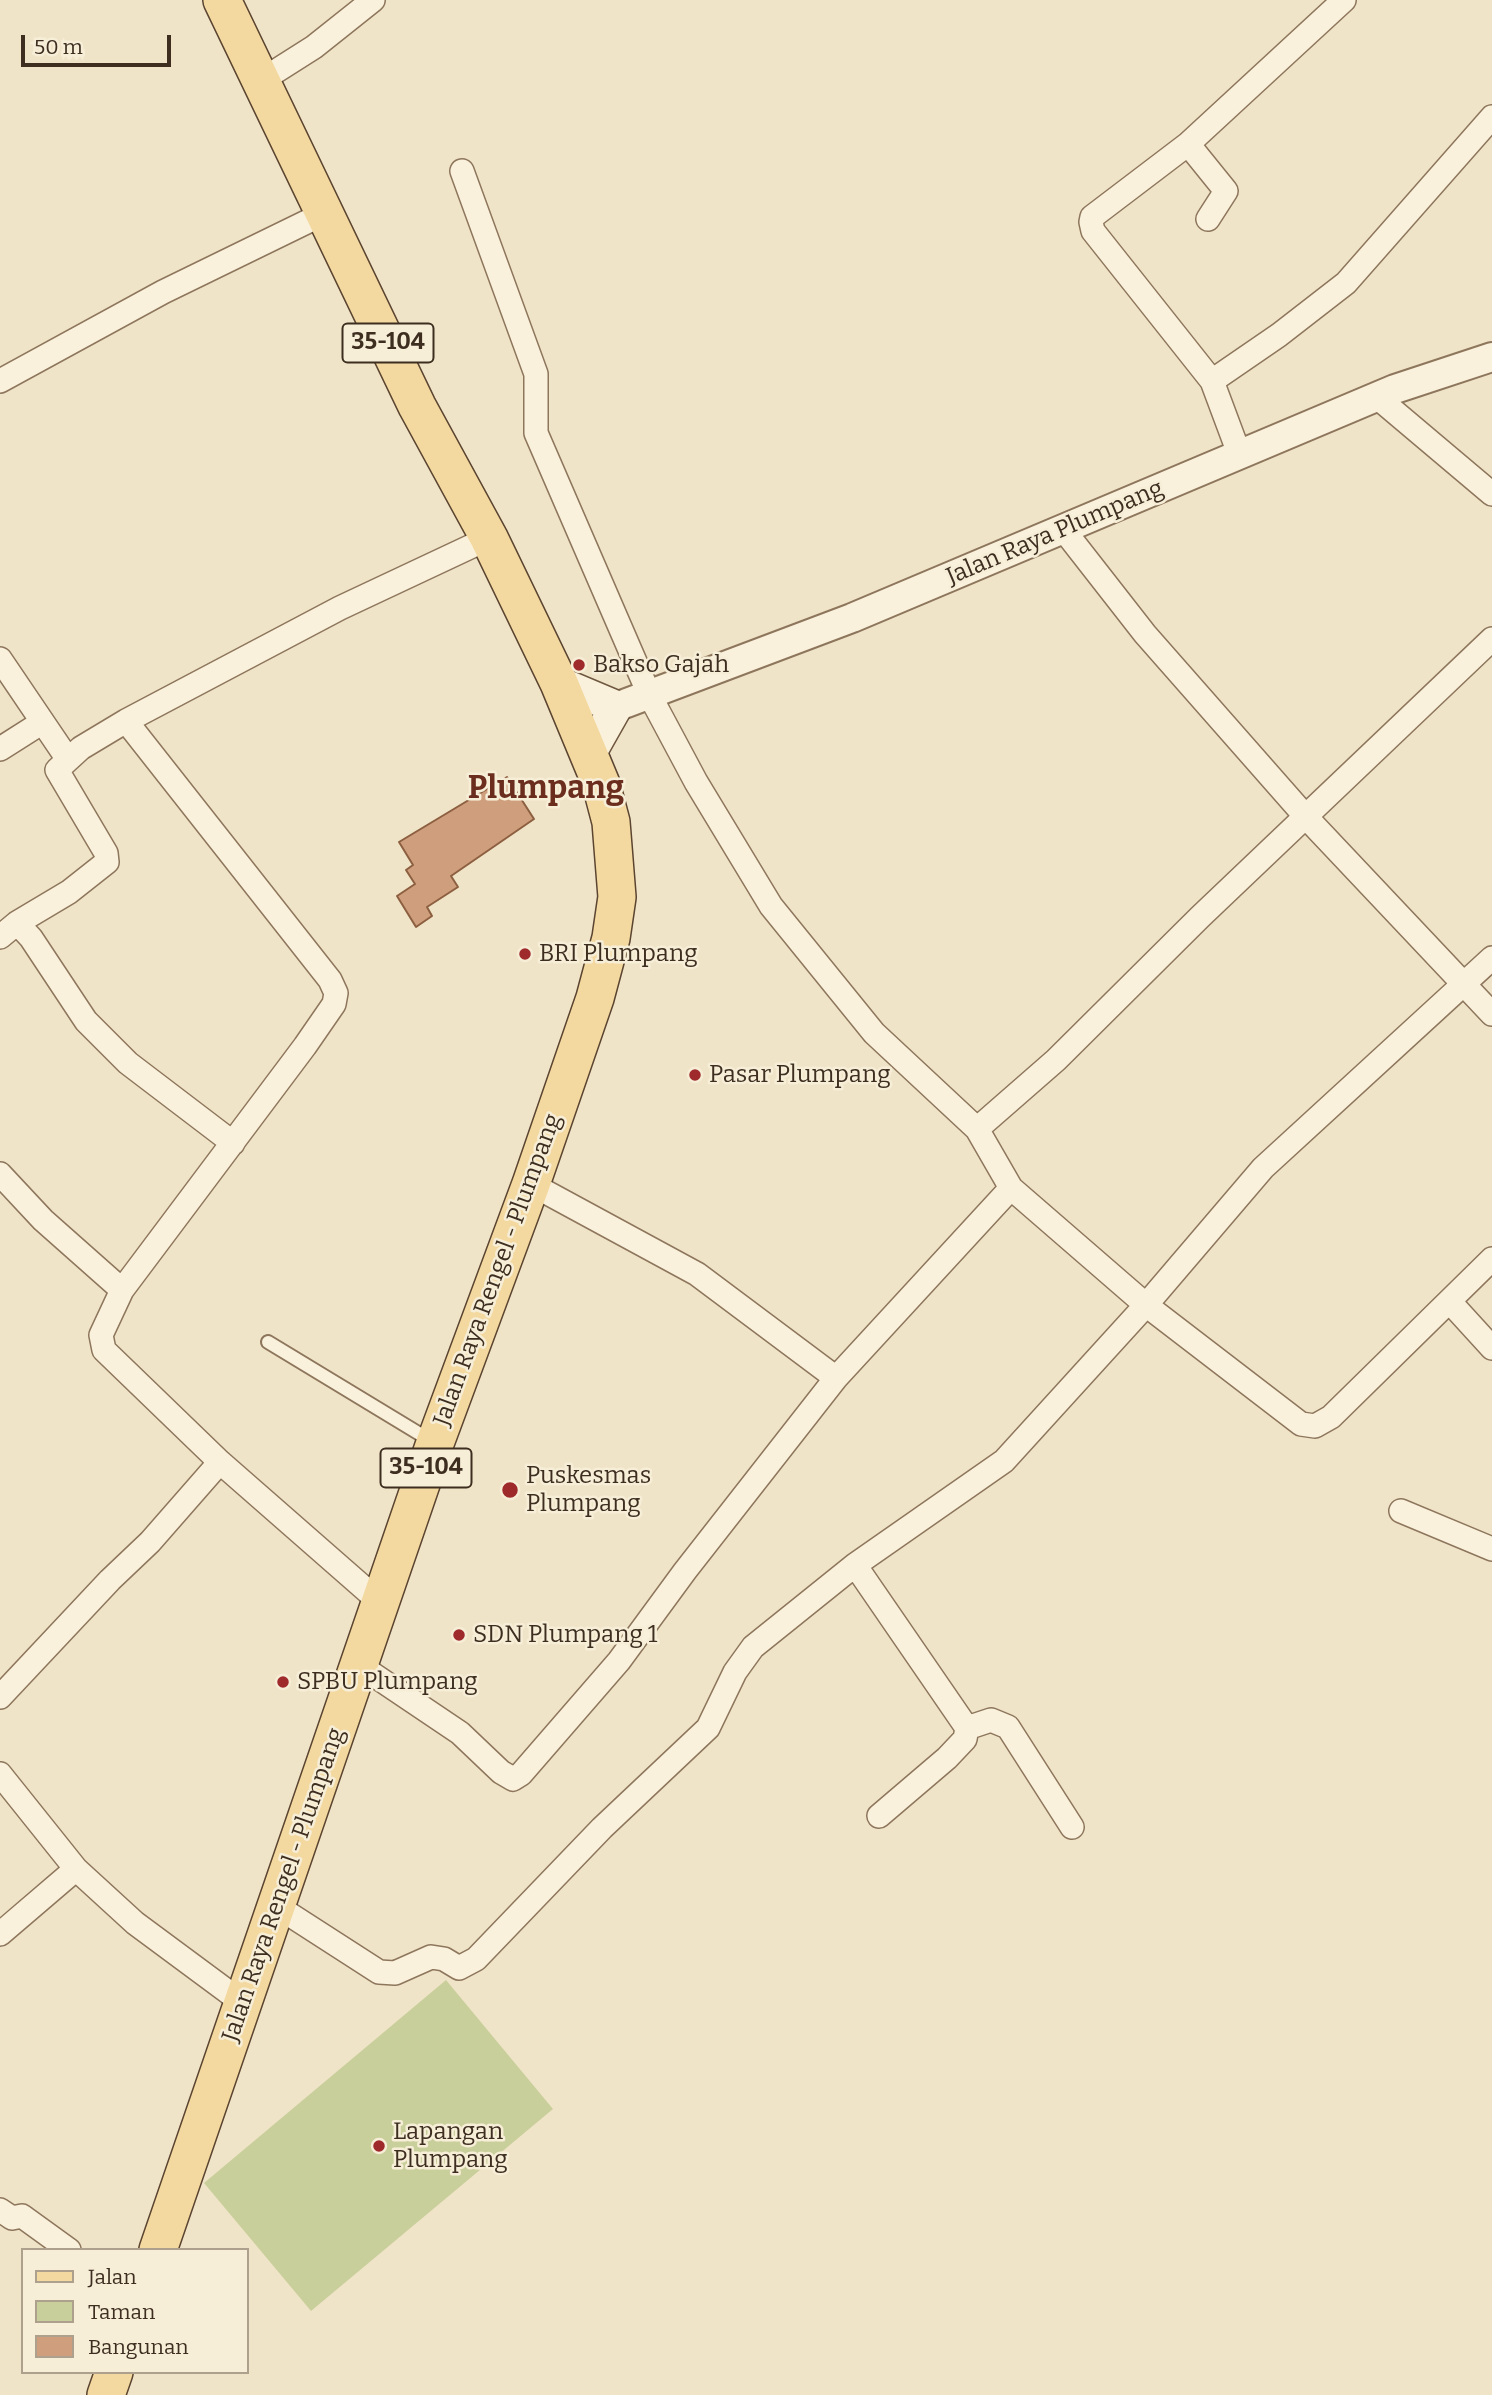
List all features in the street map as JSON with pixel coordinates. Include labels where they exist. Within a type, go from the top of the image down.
[{"type":"main road","name":"35-104","points":[[222,0],[417,406],[488,538],[559,683]]},
{"type":"main road","points":[[559,683],[616,707],[590,753]]},
{"type":"main road","name":"Jalan Raya Rengel - Plumpang","points":[[159,2248],[435,1443],[531,1184],[595,998],[614,918],[616,863],[611,822],[590,753],[559,683]]},
{"type":"main road","points":[[106,2395],[113,2374]]},
{"type":"street","points":[[262,80],[314,47],[373,0]]},
{"type":"street","points":[[1240,456],[1212,381],[1091,226],[1092,217],[1188,144],[1344,0]]},
{"type":"street","points":[[1212,381],[1279,335],[1346,283],[1492,117]]},
{"type":"street","points":[[1188,144],[1226,191],[1208,219]]},
{"type":"street","points":[[462,171],[536,374],[536,433],[649,694],[696,782],[771,906],[874,1033],[977,1129],[1011,1188],[1146,1305],[1301,1424],[1315,1426],[1331,1417],[1414,1332],[1450,1302],[1492,1259]]},
{"type":"street","points":[[0,381],[163,292],[325,213]]},
{"type":"street","name":"Jalan Raya Plumpang","points":[[616,707],[852,618],[1377,397],[1492,356]]},
{"type":"street","points":[[1377,397],[1492,494]]},
{"type":"street","points":[[1063,529],[1145,634],[1306,817],[1492,1014]]},
{"type":"street","points":[[8,930],[69,892],[107,862],[106,853],[58,773],[67,758],[126,721],[340,608],[488,538]]},
{"type":"street","points":[[977,1129],[1056,1060],[1492,639]]},
{"type":"street","points":[[0,659],[67,758]]},
{"type":"street","points":[[126,721],[330,981],[336,993],[334,1004],[327,1014],[122,1290],[101,1335],[104,1350],[220,1462],[381,1603]]},
{"type":"street","points":[[0,749],[41,723]]},
{"type":"street","points":[[8,930],[31,938],[86,1021],[128,1063],[233,1143]]},
{"type":"street","points":[[275,1905],[379,1972],[395,1973],[431,1957],[444,1959],[459,1968],[476,1959],[602,1828],[708,1728],[735,1672],[753,1647],[855,1565],[1004,1461],[1146,1305],[1263,1168],[1492,958]]},
{"type":"street","points":[[0,1174],[43,1220],[122,1290]]},
{"type":"street","points":[[531,1184],[697,1274],[836,1378]]},
{"type":"street","points":[[359,1665],[460,1733],[501,1772],[513,1779],[522,1774],[619,1661],[685,1571],[836,1378],[1011,1188]]},
{"type":"street","points":[[1450,1302],[1492,1348]]},
{"type":"street","points":[[0,1697],[110,1580],[150,1542],[220,1462]]},
{"type":"street","points":[[1401,1511],[1492,1549]]},
{"type":"street","points":[[855,1565],[967,1728],[965,1739],[947,1758],[879,1816]]},
{"type":"street","points":[[967,1728],[990,1720],[1007,1727],[1072,1828]]},
{"type":"street","points":[[0,1774],[76,1869],[135,1923],[243,2003]]},
{"type":"street","points":[[0,1934],[76,1869]]},
{"type":"street","points":[[0,2210],[12,2218],[22,2216],[66,2248]]},
{"type":"lane","points":[[268,1342],[435,1443]]},
{"type":"green space","name":"Lapangan Plumpang","points":[[446,1980],[553,2109],[311,2311],[204,2183]]},
{"type":"building","points":[[507,777],[534,819],[451,876],[458,887],[427,907],[432,916],[416,927],[397,896],[415,884],[406,870],[413,865],[399,842]]},
{"type":"place","name":"Bakso Gajah","points":[[579,665]]},
{"type":"place","name":"BRI Plumpang","points":[[525,954]]},
{"type":"place","name":"Pasar Plumpang","points":[[695,1075]]},
{"type":"place","name":"Puskesmas Plumpang","points":[[510,1490]]},
{"type":"place","name":"SDN Plumpang 1","points":[[459,1635]]},
{"type":"place","name":"SPBU Plumpang","points":[[283,1682]]},
{"type":"place","name":"Lapangan Plumpang","points":[[379,2146]]},
{"type":"district","name":"Plumpang","points":[[546,789]]}]
